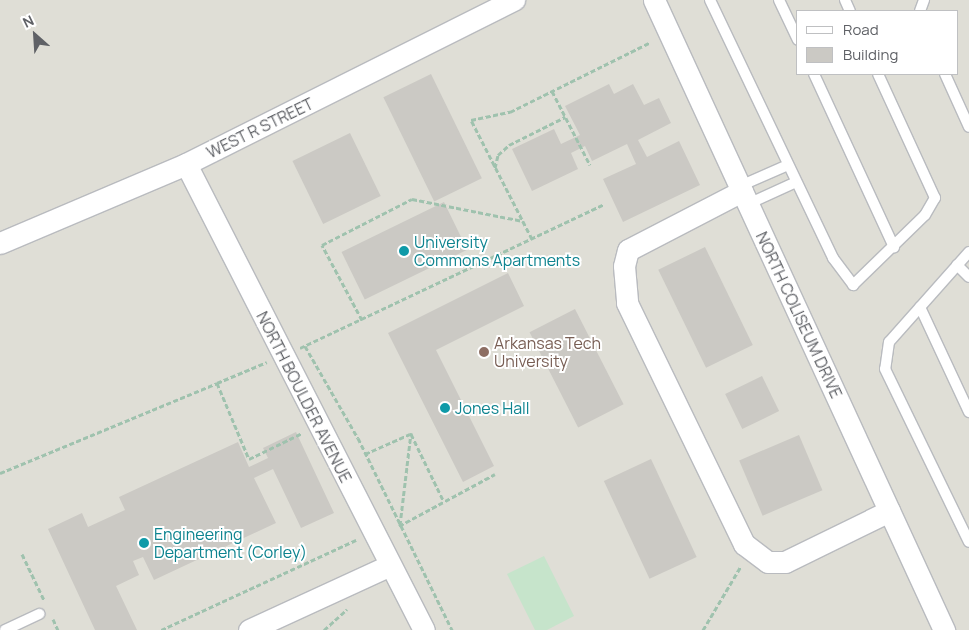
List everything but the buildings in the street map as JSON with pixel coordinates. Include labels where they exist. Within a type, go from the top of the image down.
[{"type":"street","name":"WEST R STREET","points":[[0,242],[186,164],[514,0]]},
{"type":"street","name":"NORTH COLISEUM DRIVE","points":[[654,0],[944,630]]},
{"type":"street","name":"NORTH BOULDER AVENUE","points":[[186,164],[282,356],[424,630]]},
{"type":"street","points":[[743,194],[628,250],[624,266],[627,303],[744,544],[768,562],[785,562],[889,511]]},
{"type":"street","points":[[249,630],[390,565]]},
{"type":"lane","points":[[710,0],[796,182],[847,282],[853,286],[862,281],[925,215],[935,198],[878,75]]},
{"type":"lane","points":[[779,0],[796,36]]},
{"type":"lane","points":[[814,75],[894,247]]},
{"type":"lane","points":[[945,75],[969,127]]},
{"type":"lane","points":[[743,194],[788,165]]},
{"type":"lane","points":[[743,194],[796,182]]},
{"type":"lane","points":[[969,252],[889,342],[885,369],[969,542]]},
{"type":"lane","points":[[957,265],[969,277]]},
{"type":"lane","points":[[920,307],[969,412]]},
{"type":"lane","points":[[5,630],[39,614]]},
{"type":"path","points":[[532,240],[471,120],[510,112],[669,33]]},
{"type":"path","points":[[552,91],[590,165]]},
{"type":"path","points":[[496,168],[498,155],[509,145],[565,116]]},
{"type":"path","points":[[362,320],[322,245],[412,199],[523,222]]},
{"type":"path","points":[[0,473],[305,346],[605,204]]},
{"type":"path","points":[[305,346],[365,454],[452,630]]},
{"type":"path","points":[[217,383],[249,459],[303,433],[307,441]]},
{"type":"path","points":[[365,454],[411,433]]},
{"type":"path","points":[[411,433],[443,500]]},
{"type":"path","points":[[399,526],[411,433]]},
{"type":"path","points":[[399,526],[443,500],[495,474]]},
{"type":"path","points":[[161,630],[356,540],[352,532]]},
{"type":"path","points":[[22,554],[46,605]]},
{"type":"path","points":[[50,613],[58,630]]},
{"type":"shaded area","name":"Arkansas Tech University","points":[[0,0],[969,0],[969,630],[0,630]]},
{"type":"green space","points":[[544,556],[574,616],[547,630],[535,630],[507,574]]},
{"type":"place","name":"University Commons Apartments","points":[[404,251]]},
{"type":"place","name":"Arkansas Tech University","points":[[484,352]]},
{"type":"place","name":"Jones Hall","points":[[445,408]]},
{"type":"place","name":"Engineering Department (Corley)","points":[[144,543]]}]
